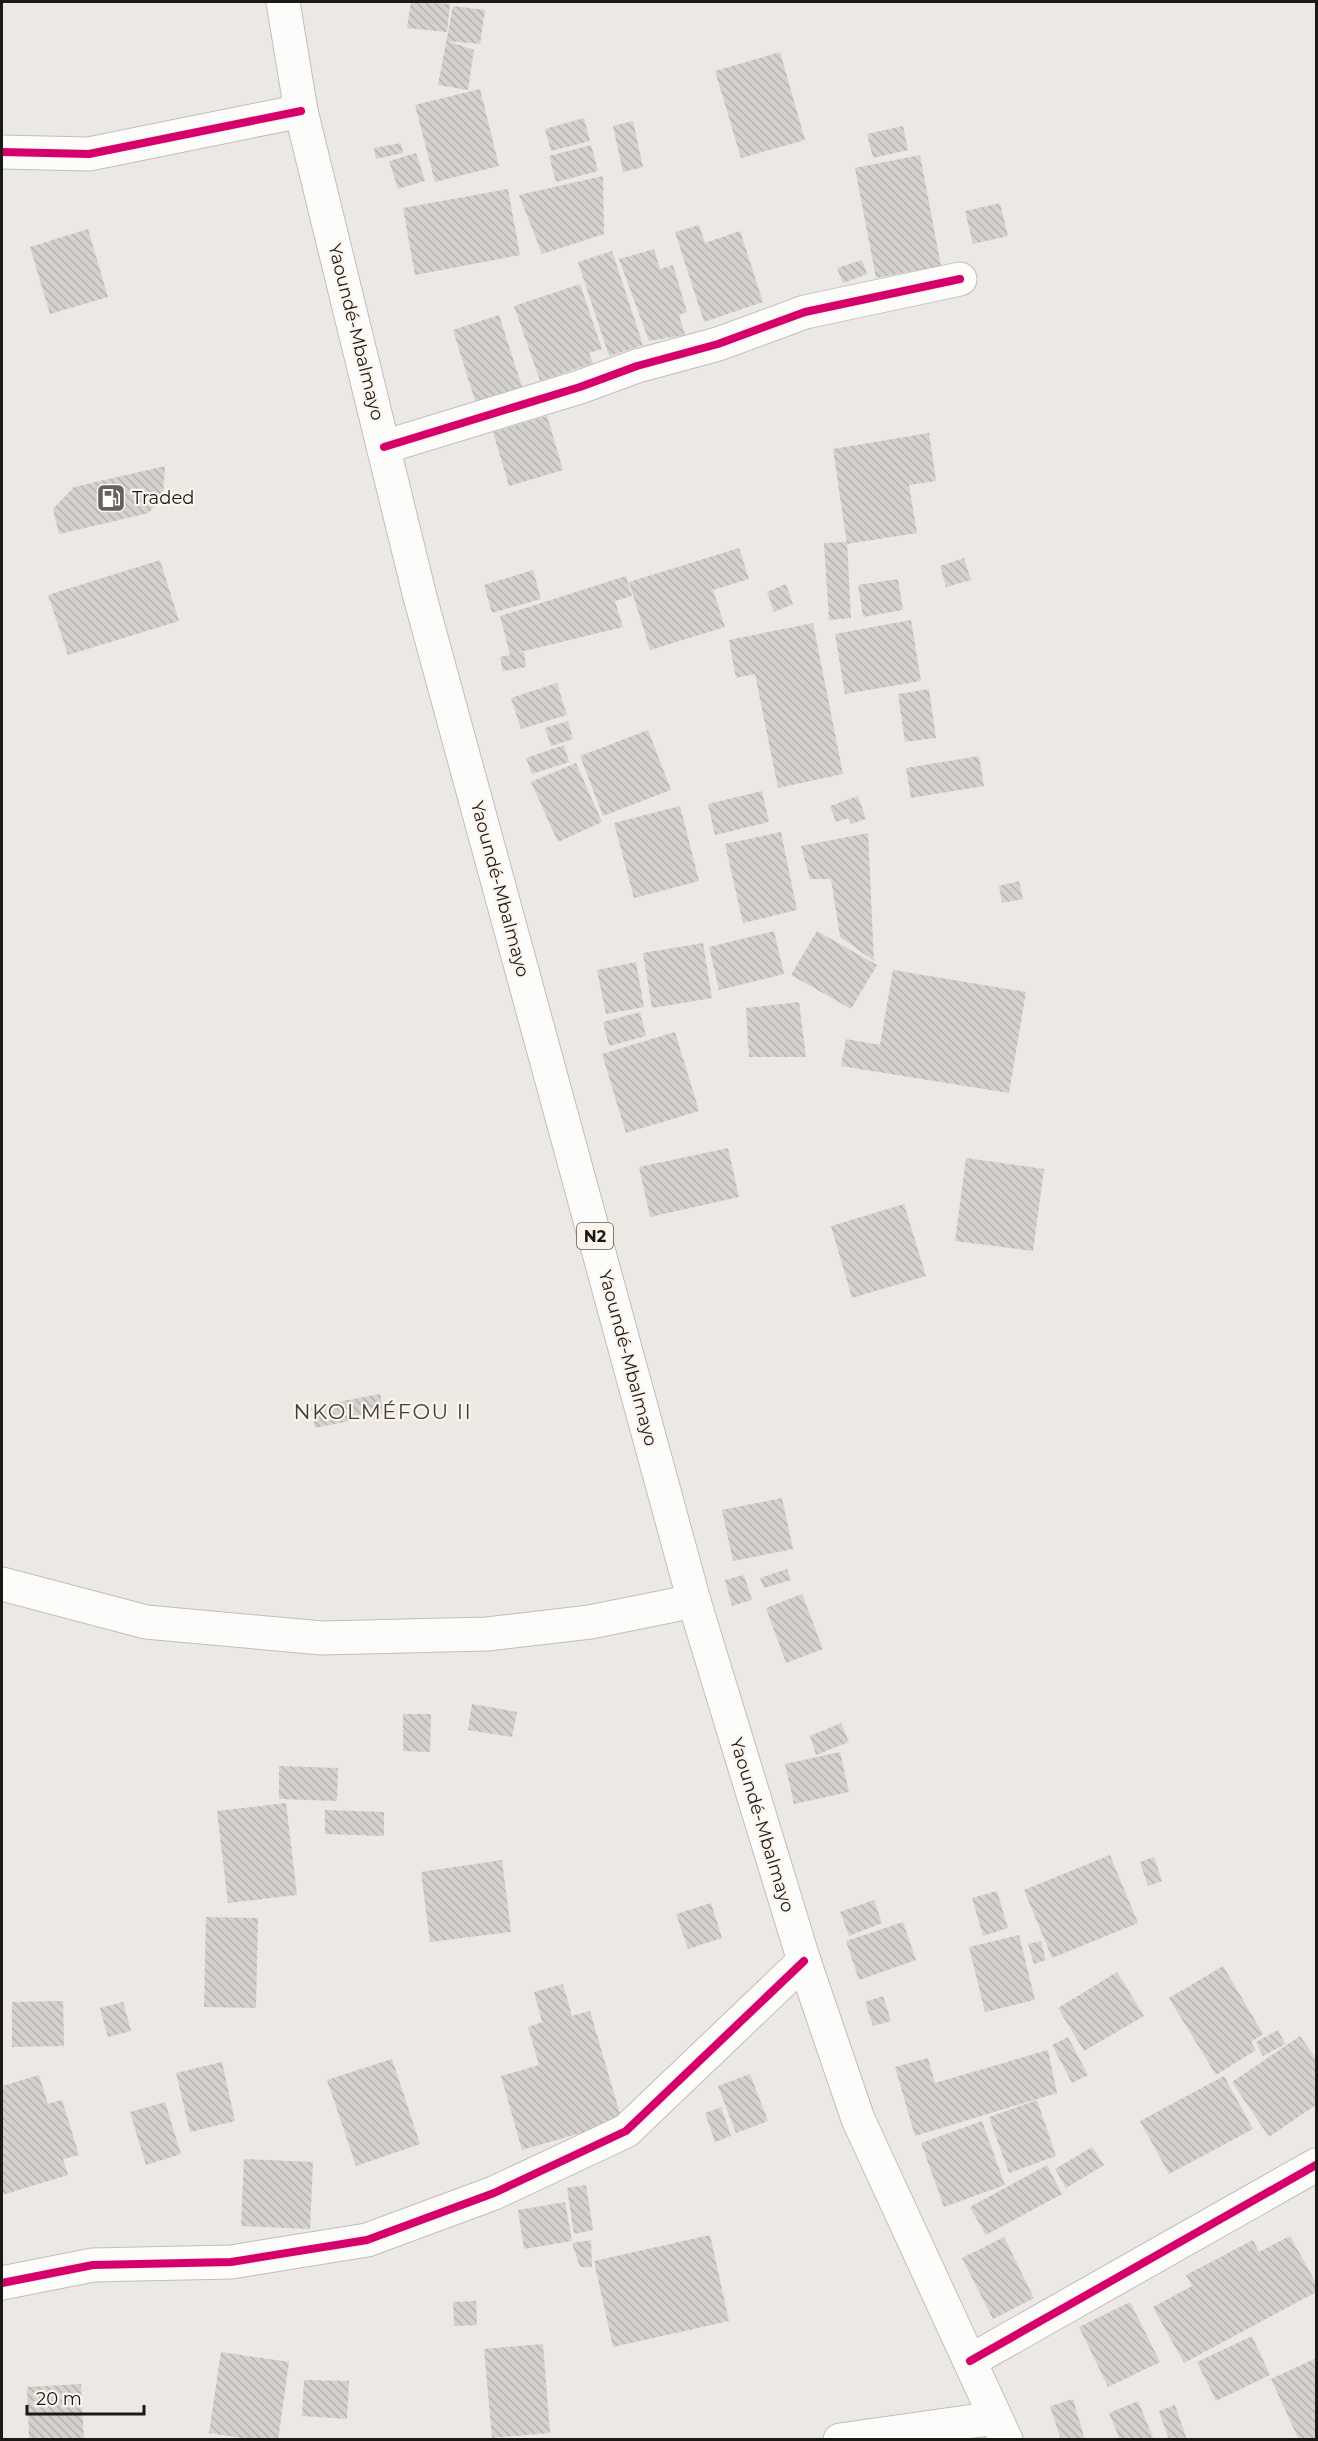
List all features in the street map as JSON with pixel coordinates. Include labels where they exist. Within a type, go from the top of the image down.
[{"type":"main road","name":"Yaoundé-Mbalmayo","points":[[283,2],[301,111],[420,597],[694,1601],[804,1961],[858,2119],[1001,2428]]},
{"type":"main road","points":[[2,152],[89,154],[301,111]]},
{"type":"main road","points":[[384,447],[580,387],[637,366],[718,344],[805,312],[960,279]]},
{"type":"main road","points":[[2,1584],[146,1622],[322,1638],[487,1634],[590,1622],[694,1601]]},
{"type":"main road","points":[[2,2283],[93,2265],[231,2262],[367,2240],[494,2193],[626,2131],[804,1961]]},
{"type":"main road","points":[[970,2361],[1317,2164]]},
{"type":"main road","points":[[840,2439],[1001,2428]]},
{"type":"building","points":[[411,2],[450,4],[447,32],[407,28]]},
{"type":"building","points":[[453,6],[485,10],[480,44],[447,41],[474,50],[468,90],[438,85]]},
{"type":"building","points":[[780,52],[805,140],[741,158],[715,71]]},
{"type":"building","points":[[480,89],[499,166],[435,182],[415,105]]},
{"type":"building","points":[[584,118],[590,141],[551,151],[545,129]]},
{"type":"building","points":[[633,121],[643,167],[623,172],[613,126]]},
{"type":"building","points":[[903,126],[908,150],[873,158],[867,134]]},
{"type":"building","points":[[401,143],[403,153],[376,159],[374,148]]},
{"type":"building","points":[[591,145],[598,171],[556,182],[549,156]]},
{"type":"building","points":[[416,153],[425,181],[398,189],[389,161]]},
{"type":"building","points":[[920,155],[941,266],[876,278],[855,168]]},
{"type":"building","points":[[603,176],[604,234],[542,254],[519,195]]},
{"type":"building","points":[[508,189],[520,255],[415,275],[403,208]]},
{"type":"building","points":[[1000,203],[1008,236],[973,244],[965,211]]},
{"type":"building","points":[[699,225],[705,243],[740,231],[763,302],[704,322],[675,232]]},
{"type":"building","points":[[88,229],[108,297],[50,314],[30,247]]},
{"type":"building","points":[[654,249],[660,269],[673,265],[687,312],[679,315],[685,335],[649,341],[619,259]]},
{"type":"building","points":[[612,251],[643,345],[609,356],[578,262]]},
{"type":"building","points":[[862,260],[867,274],[843,283],[837,268]]},
{"type":"building","points":[[580,284],[602,349],[589,353],[593,363],[540,381],[514,306]]},
{"type":"building","points":[[499,315],[523,390],[476,404],[453,330]]},
{"type":"building","points":[[547,416],[563,470],[509,486],[493,432]]},
{"type":"building","points":[[929,433],[936,481],[909,485],[917,533],[847,544],[833,449]]},
{"type":"building","points":[[165,466],[163,494],[149,513],[59,534],[53,509],[74,487]]},
{"type":"building","points":[[847,542],[851,618],[829,620],[824,543]]},
{"type":"building","points":[[739,548],[749,579],[713,590],[725,627],[650,650],[629,582]]},
{"type":"building","points":[[964,558],[971,580],[946,587],[940,566]]},
{"type":"building","points":[[160,560],[179,621],[68,655],[48,595]]},
{"type":"building","points":[[533,570],[541,599],[492,613],[484,585]]},
{"type":"building","points":[[626,576],[632,596],[615,601],[623,627],[516,653],[524,652],[526,667],[503,671],[500,657],[510,655],[500,616]]},
{"type":"building","points":[[898,579],[903,610],[863,617],[858,585]]},
{"type":"building","points":[[786,584],[793,604],[774,612],[767,592]]},
{"type":"building","points":[[911,620],[921,681],[845,694],[835,634]]},
{"type":"building","points":[[813,623],[843,774],[778,788],[755,674],[736,678],[729,640]]},
{"type":"building","points":[[557,683],[567,715],[521,729],[511,698]]},
{"type":"building","points":[[929,689],[936,738],[905,742],[898,694]]},
{"type":"building","points":[[568,721],[573,739],[551,746],[545,728]]},
{"type":"building","points":[[648,730],[671,790],[603,816],[580,756]]},
{"type":"building","points":[[564,745],[569,762],[532,774],[526,758]]},
{"type":"building","points":[[979,756],[984,786],[911,798],[906,768]]},
{"type":"building","points":[[576,763],[602,822],[558,842],[531,782]]},
{"type":"building","points":[[762,791],[769,822],[715,835],[708,804]]},
{"type":"building","points":[[858,796],[866,819],[851,824],[848,818],[836,822],[830,806]]},
{"type":"building","points":[[680,806],[699,881],[634,898],[614,823]]},
{"type":"building","points":[[781,832],[797,910],[743,923],[725,844]]},
{"type":"building","points":[[868,833],[874,961],[840,937],[831,879],[810,879],[801,846]]},
{"type":"building","points":[[1019,881],[1023,899],[1002,903],[999,886]]},
{"type":"building","points":[[774,931],[784,974],[719,990],[709,947]]},
{"type":"building","points":[[817,931],[877,965],[851,1009],[791,975]]},
{"type":"building","points":[[703,943],[712,998],[652,1008],[643,953]]},
{"type":"building","points":[[636,962],[644,1007],[606,1014],[597,970]]},
{"type":"building","points":[[893,970],[1026,992],[1009,1093],[841,1066],[846,1039],[880,1045]]},
{"type":"building","points":[[799,1002],[806,1057],[749,1057],[746,1008]]},
{"type":"building","points":[[640,1012],[646,1036],[609,1046],[603,1022]]},
{"type":"building","points":[[675,1032],[699,1111],[626,1133],[602,1054]]},
{"type":"building","points":[[728,1148],[739,1197],[650,1217],[639,1167]]},
{"type":"building","points":[[966,1158],[1044,1169],[1033,1251],[955,1241]]},
{"type":"building","points":[[904,1204],[926,1276],[852,1298],[831,1226]]},
{"type":"building","points":[[380,1394],[384,1414],[315,1428],[311,1407]]},
{"type":"building","points":[[782,1498],[793,1549],[733,1561],[722,1510]]},
{"type":"building","points":[[787,1569],[791,1580],[764,1588],[760,1578]]},
{"type":"building","points":[[744,1575],[752,1600],[732,1606],[725,1580]]},
{"type":"building","points":[[802,1594],[823,1649],[786,1663],[766,1608]]},
{"type":"building","points":[[472,1704],[517,1712],[512,1737],[468,1730]]},
{"type":"building","points":[[403,1714],[431,1714],[430,1752],[403,1751]]},
{"type":"building","points":[[841,1723],[849,1742],[816,1755],[810,1736]]},
{"type":"building","points":[[840,1752],[849,1792],[794,1804],[785,1764]]},
{"type":"building","points":[[279,1766],[338,1768],[337,1801],[279,1799]]},
{"type":"building","points":[[286,1803],[297,1895],[228,1903],[217,1811]]},
{"type":"building","points":[[325,1810],[384,1812],[384,1836],[325,1834]]},
{"type":"building","points":[[1110,1855],[1138,1923],[1052,1958],[1024,1890]]},
{"type":"building","points":[[1154,1857],[1162,1881],[1148,1886],[1140,1862]]},
{"type":"building","points":[[502,1860],[511,1932],[430,1942],[421,1872]]},
{"type":"building","points":[[997,1891],[1008,1928],[983,1936],[972,1898]]},
{"type":"building","points":[[874,1900],[882,1923],[849,1936],[840,1912]]},
{"type":"building","points":[[711,1903],[722,1938],[688,1949],[676,1914]]},
{"type":"building","points":[[206,1917],[258,1918],[256,2008],[204,2007]]},
{"type":"building","points":[[903,1922],[916,1960],[859,1980],[846,1941]]},
{"type":"building","points":[[1019,1935],[1035,2000],[985,2012],[969,1947]]},
{"type":"building","points":[[1041,1941],[1046,1960],[1034,1964],[1028,1944]]},
{"type":"building","points":[[1223,1966],[1263,2034],[1251,2042],[1256,2050],[1216,2075],[1169,1998]]},
{"type":"building","points":[[1117,1972],[1144,2016],[1084,2051],[1058,2008]]},
{"type":"building","points":[[563,1984],[572,2016],[590,2011],[622,2121],[522,2150],[501,2076],[539,2065],[528,2027],[542,2022],[534,1992]]},
{"type":"building","points":[[883,1996],[891,2021],[873,2026],[865,2002]]},
{"type":"building","points":[[63,2001],[64,2046],[12,2047],[12,2002]]},
{"type":"building","points":[[123,2002],[131,2031],[108,2037],[100,2008]]},
{"type":"building","points":[[1278,2030],[1285,2044],[1263,2056],[1256,2042]]},
{"type":"building","points":[[1300,2036],[1316,2059],[1316,2105],[1269,2137],[1232,2082]]},
{"type":"building","points":[[1068,2037],[1088,2075],[1072,2083],[1052,2045]]},
{"type":"building","points":[[1048,2050],[1057,2093],[915,2136],[895,2067],[928,2058],[935,2083]]},
{"type":"building","points":[[392,2059],[420,2144],[356,2166],[327,2080]]},
{"type":"building","points":[[222,2062],[235,2121],[190,2132],[176,2073]]},
{"type":"building","points":[[750,2074],[768,2121],[736,2133],[718,2086]]},
{"type":"building","points":[[39,2075],[48,2104],[62,2100],[79,2155],[63,2159],[68,2175],[2,2195],[2,2086]]},
{"type":"building","points":[[1224,2076],[1253,2129],[1169,2174],[1140,2121]]},
{"type":"building","points":[[1037,2100],[1056,2156],[1009,2173],[989,2117]]},
{"type":"building","points":[[165,2102],[181,2154],[146,2165],[130,2112]]},
{"type":"building","points":[[721,2107],[731,2136],[715,2142],[705,2113]]},
{"type":"building","points":[[982,2121],[1005,2185],[944,2207],[921,2143]]},
{"type":"building","points":[[1092,2147],[1104,2165],[1066,2188],[1055,2169]]},
{"type":"building","points":[[244,2159],[313,2162],[310,2229],[241,2226]]},
{"type":"building","points":[[1047,2165],[1062,2194],[986,2235],[970,2207]]},
{"type":"building","points":[[586,2185],[593,2230],[574,2234],[567,2188]]},
{"type":"building","points":[[565,2202],[572,2241],[524,2249],[518,2210]]},
{"type":"building","points":[[710,2235],[729,2321],[613,2347],[594,2261]]},
{"type":"building","points":[[1290,2236],[1316,2283],[1316,2292],[1184,2363],[1153,2307],[1192,2286],[1186,2275],[1253,2240],[1259,2252]]},
{"type":"building","points":[[1004,2237],[1034,2298],[993,2319],[962,2258]]},
{"type":"building","points":[[591,2240],[592,2267],[580,2267],[572,2243]]},
{"type":"building","points":[[476,2301],[477,2325],[454,2326],[453,2302]]},
{"type":"building","points":[[1130,2302],[1160,2362],[1108,2387],[1079,2327]]},
{"type":"building","points":[[1252,2336],[1270,2375],[1216,2401],[1197,2362]]},
{"type":"building","points":[[543,2344],[550,2433],[492,2438],[484,2349]]},
{"type":"building","points":[[221,2352],[289,2362],[278,2440],[255,2440],[209,2433]]},
{"type":"building","points":[[1316,2358],[1316,2440],[1299,2440],[1271,2379]]},
{"type":"building","points":[[304,2380],[349,2381],[347,2419],[302,2416]]},
{"type":"building","points":[[81,2384],[84,2440],[29,2440],[27,2387]]},
{"type":"building","points":[[1073,2399],[1085,2440],[1061,2440],[1050,2406]]},
{"type":"building","points":[[1138,2401],[1154,2440],[1120,2440],[1109,2413]]},
{"type":"building","points":[[1175,2405],[1187,2440],[1169,2440],[1159,2411]]},
{"type":"cycle path","points":[[2,152],[89,154],[301,111]]},
{"type":"cycle path","points":[[384,447],[580,387],[637,366],[718,344],[805,312],[960,279]]},
{"type":"cycle path","points":[[2,2283],[93,2265],[231,2262],[367,2240],[494,2193],[626,2131],[804,1961]]},
{"type":"cycle path","points":[[970,2361],[1316,2165]]},
{"type":"place","name":"Traded","points":[[111,498]]},
{"type":"district","name":"NKOLMÉFOU II","points":[[383,1412]]}]
